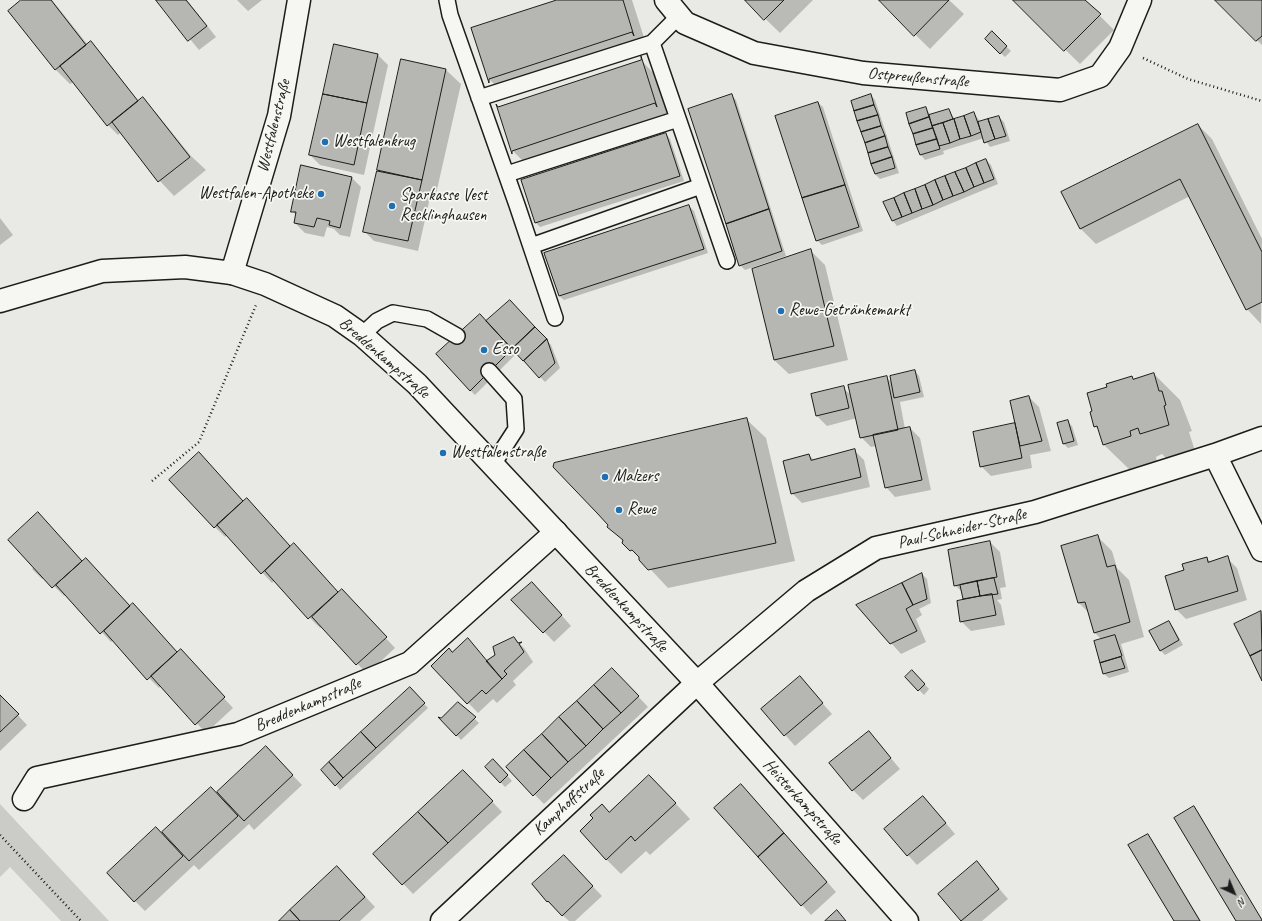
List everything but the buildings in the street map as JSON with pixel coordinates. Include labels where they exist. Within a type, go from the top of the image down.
[{"type":"street","name":"Westfalenstraße","points":[[232,273],[279,116],[300,0]]},
{"type":"street","name":"Ostpreußenstraße","points":[[672,8],[685,23],[754,53],[863,73],[1060,90],[1100,76],[1120,48],[1140,0]]},
{"type":"street","name":"Breddenkampstraße","points":[[0,301],[102,271],[185,268],[232,273],[265,284],[335,316],[362,335],[417,384],[492,466],[556,532],[635,619],[697,683]]},
{"type":"street","name":"Paul-Schneider-Straße","points":[[697,683],[806,590],[876,548],[1035,512],[1216,455],[1262,438]]},
{"type":"street","points":[[1216,455],[1262,550]]},
{"type":"street","name":"Breddenkampstraße","points":[[24,799],[38,778],[238,734],[410,663],[556,532]]},
{"type":"street","name":"Kamphoffstraße","points":[[442,921],[697,683]]},
{"type":"street","name":"Heisterkampstraße","points":[[697,683],[907,921]]},
{"type":"lane","points":[[448,0],[450,15],[507,174],[555,318]]},
{"type":"lane","points":[[479,98],[652,43],[672,8]]},
{"type":"lane","points":[[652,43],[727,261]]},
{"type":"lane","points":[[507,174],[678,119]]},
{"type":"lane","points":[[531,246],[701,186]]},
{"type":"lane","points":[[362,335],[377,321],[393,313],[427,319],[457,336]]},
{"type":"lane","points":[[490,371],[514,399],[516,429],[492,466]]},
{"type":"path","points":[[1120,48],[1188,79],[1262,102]]},
{"type":"path","points":[[152,481],[199,442],[265,284]]},
{"type":"path","points":[[0,835],[82,921]]},
{"type":"shaded area","points":[[0,804],[109,921],[61,921],[10,867],[0,877]]},
{"type":"place","name":"Westfalenkrug","points":[[325,142]]},
{"type":"place","name":"Westfalen-Apotheke","points":[[321,194]]},
{"type":"place","name":"Sparkasse Vest Recklinghausen","points":[[392,206]]},
{"type":"place","name":"Rewe-Getränkemarkt","points":[[781,311]]},
{"type":"place","name":"Esso","points":[[484,350]]},
{"type":"place","name":"Westfalenstraße","points":[[443,453]]},
{"type":"place","name":"Malzers","points":[[605,477]]},
{"type":"place","name":"Rewe","points":[[619,510]]}]
